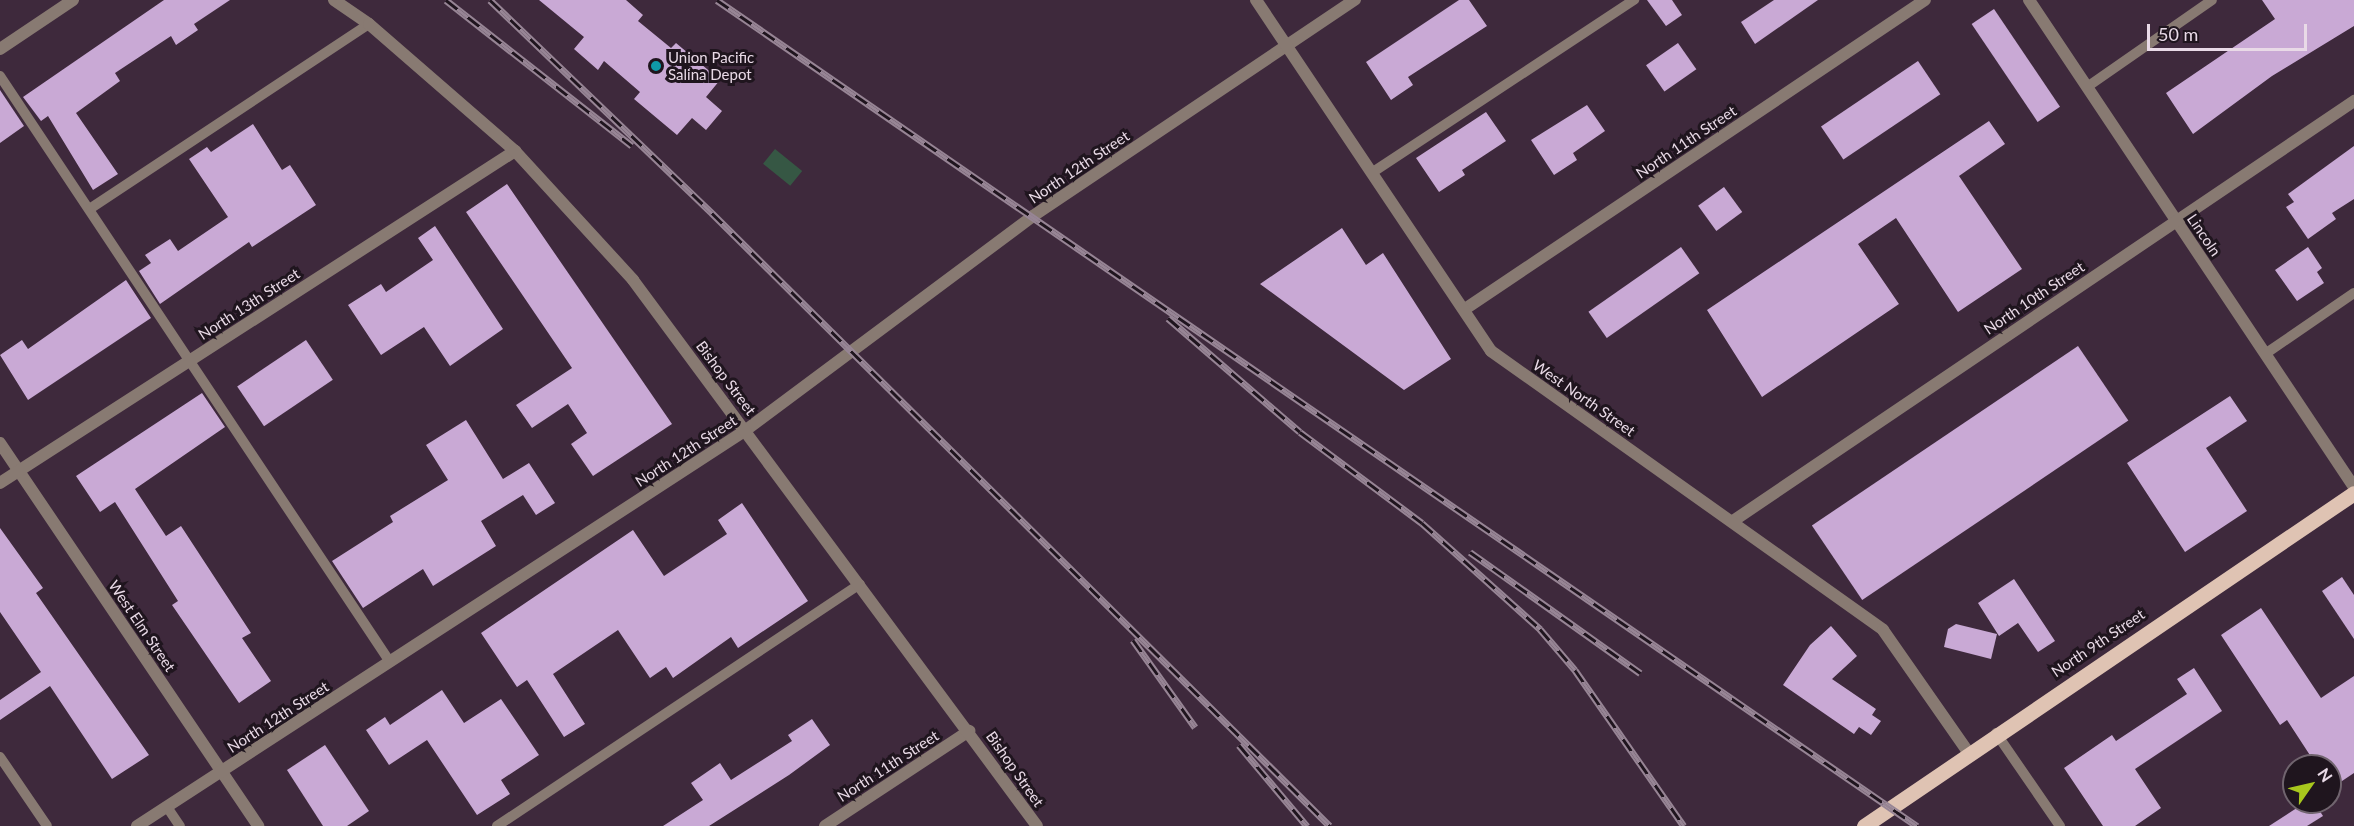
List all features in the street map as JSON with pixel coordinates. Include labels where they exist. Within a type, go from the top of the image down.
[{"type":"main road","name":"North 9th Street","points":[[1864,826],[1968,752],[2354,493]]},
{"type":"street","points":[[0,49],[73,0]]},
{"type":"street","name":"Bishop Street","points":[[334,0],[369,24],[515,151],[633,280],[969,731],[1036,826]]},
{"type":"street","name":"West North Street","points":[[1256,0],[1491,351],[1883,630],[1968,752]]},
{"type":"street","name":"North 12th Street","points":[[137,826],[746,430],[1033,216],[1355,0]]},
{"type":"street","name":"North 11th Street","points":[[1465,309],[1925,0]]},
{"type":"street","name":"Lincoln","points":[[2029,0],[2354,487]]},
{"type":"street","name":"North 10th Street","points":[[1732,521],[2354,101]]},
{"type":"street","name":"North 13th Street","points":[[0,483],[515,151]]},
{"type":"street","name":"West Elm Street","points":[[0,443],[258,826]]},
{"type":"street","name":"North 11th Street","points":[[825,826],[969,731]]},
{"type":"lane","points":[[1373,172],[1634,0]]},
{"type":"lane","points":[[2087,87],[2212,0]]},
{"type":"lane","points":[[91,208],[369,24]]},
{"type":"lane","points":[[0,76],[91,208],[390,662]]},
{"type":"lane","points":[[2265,354],[2354,293]]},
{"type":"lane","points":[[497,826],[860,584]]},
{"type":"lane","points":[[1996,733],[2060,826]]},
{"type":"lane","points":[[0,757],[47,826]]},
{"type":"lane","points":[[167,807],[180,826]]},
{"type":"green space","points":[[775,149],[802,171],[790,186],[763,164]]},
{"type":"building","points":[[164,0],[230,0],[194,24],[198,30],[176,45],[171,36],[115,73],[120,81],[76,113],[118,174],[93,190],[48,116],[41,121],[23,97]]},
{"type":"building","name":"Union Pacific Salina Depot","points":[[539,0],[626,0],[643,15],[638,21],[671,48],[676,43],[720,80],[706,97],[722,111],[706,130],[692,118],[677,135],[634,99],[640,92],[604,61],[598,70],[574,49],[584,37]]},
{"type":"building","points":[[1459,0],[1469,0],[1487,26],[1408,77],[1413,85],[1391,100],[1366,62]]},
{"type":"building","points":[[1647,0],[1672,0],[1682,15],[1666,26]]},
{"type":"building","points":[[1774,0],[1818,0],[1755,44],[1741,22]]},
{"type":"building","points":[[2262,0],[2354,0],[2354,26],[2272,76],[2193,134],[2166,93],[2275,19]]},
{"type":"building","points":[[1994,9],[2060,107],[2038,122],[1972,24]]},
{"type":"building","points":[[1678,43],[1696,69],[1664,92],[1646,65]]},
{"type":"building","points":[[1918,61],[1940,94],[1843,160],[1821,126]]},
{"type":"building","points":[[0,90],[24,126],[0,143]]},
{"type":"building","points":[[1587,105],[1605,131],[1573,153],[1577,160],[1554,175],[1531,140]]},
{"type":"building","points":[[1486,112],[1506,141],[1462,170],[1465,175],[1439,192],[1416,158]]},
{"type":"building","points":[[1989,121],[2005,144],[1959,176],[2022,269],[1958,312],[1896,218],[1858,244],[1899,304],[1762,397],[1707,310]]},
{"type":"building","points":[[253,124],[282,170],[290,165],[316,205],[252,247],[249,242],[160,304],[139,271],[151,263],[145,255],[170,239],[178,251],[228,217],[189,159],[207,147],[211,152]]},
{"type":"building","points":[[2354,146],[2354,199],[2332,213],[2336,219],[2308,239],[2286,207],[2294,202],[2288,194]]},
{"type":"building","points":[[507,184],[672,424],[593,476],[571,444],[587,433],[568,404],[532,428],[516,405],[572,368],[466,212]]},
{"type":"building","points":[[1724,187],[1742,212],[1716,231],[1698,206]]},
{"type":"building","points":[[435,226],[503,329],[450,366],[424,327],[381,355],[348,305],[381,284],[386,292],[433,260],[418,238]]},
{"type":"building","points":[[1342,228],[1366,265],[1383,253],[1451,359],[1404,390],[1260,284]]},
{"type":"building","points":[[1681,247],[1699,273],[1607,338],[1588,312]]},
{"type":"building","points":[[2308,247],[2322,268],[2317,272],[2324,283],[2297,301],[2275,270]]},
{"type":"building","points":[[126,280],[151,318],[28,400],[0,355],[22,340],[28,349]]},
{"type":"building","points":[[306,340],[333,380],[264,426],[237,386]]},
{"type":"building","points":[[2078,346],[2128,421],[1862,600],[1812,526]]},
{"type":"building","points":[[202,393],[225,427],[135,489],[166,536],[181,526],[251,633],[242,638],[271,681],[239,703],[172,605],[178,601],[115,502],[100,512],[76,476]]},
{"type":"building","points":[[2230,396],[2247,421],[2206,448],[2247,511],[2185,552],[2127,463]]},
{"type":"building","points":[[466,420],[503,479],[529,463],[555,503],[536,515],[523,495],[481,521],[496,546],[433,586],[423,569],[363,608],[332,561],[393,522],[390,516],[448,480],[426,445]]},
{"type":"building","points":[[742,503],[808,601],[738,648],[731,637],[673,678],[666,667],[650,678],[618,630],[553,674],[585,724],[564,737],[527,680],[517,687],[481,633],[633,530],[664,576],[727,534],[718,520]]},
{"type":"building","points":[[0,528],[43,588],[36,593],[149,755],[112,779],[50,686],[0,720],[0,700],[41,672],[0,612]]},
{"type":"building","points":[[2342,577],[2354,595],[2354,639],[2322,591]]},
{"type":"building","points":[[2014,579],[2055,641],[2038,652],[2018,623],[1999,636],[1978,603]]},
{"type":"building","points":[[2261,608],[2321,698],[2354,676],[2354,773],[2342,781],[2342,754],[2309,754],[2287,720],[2280,725],[2221,635]]},
{"type":"building","points":[[1956,624],[1997,634],[1991,659],[1944,647],[1948,629]]},
{"type":"building","points":[[1831,626],[1857,656],[1832,679],[1876,709],[1872,715],[1881,721],[1871,735],[1859,727],[1854,734],[1783,685],[1810,645]]},
{"type":"building","points":[[2194,668],[2222,711],[2135,769],[2161,808],[2135,826],[2103,826],[2064,768],[2112,735],[2116,741],[2187,694],[2177,679]]},
{"type":"building","points":[[442,690],[464,723],[501,699],[539,755],[501,780],[510,794],[477,815],[427,740],[389,765],[366,730],[385,717],[390,725]]},
{"type":"building","points":[[812,719],[830,745],[789,775],[709,826],[663,826],[703,800],[691,783],[720,763],[731,780],[792,741],[788,735]]},
{"type":"building","points":[[325,745],[369,811],[347,826],[323,826],[287,770]]},
{"type":"building","points":[[2288,814],[2322,814],[2323,816],[2307,826],[2269,826]]},
{"type":"railway","points":[[446,0],[632,146]]},
{"type":"railway","points":[[490,0],[712,213],[1330,826]]},
{"type":"railway","points":[[717,0],[1917,826]]},
{"type":"railway","points":[[1168,318],[1300,432],[1422,523],[1540,629],[1575,670],[1684,826]]},
{"type":"railway","points":[[1470,552],[1640,673]]},
{"type":"railway","points":[[1133,640],[1195,727]]},
{"type":"railway","points":[[1239,745],[1307,826]]},
{"type":"place","name":"Union Pacific Salina Depot","points":[[656,66]]}]
